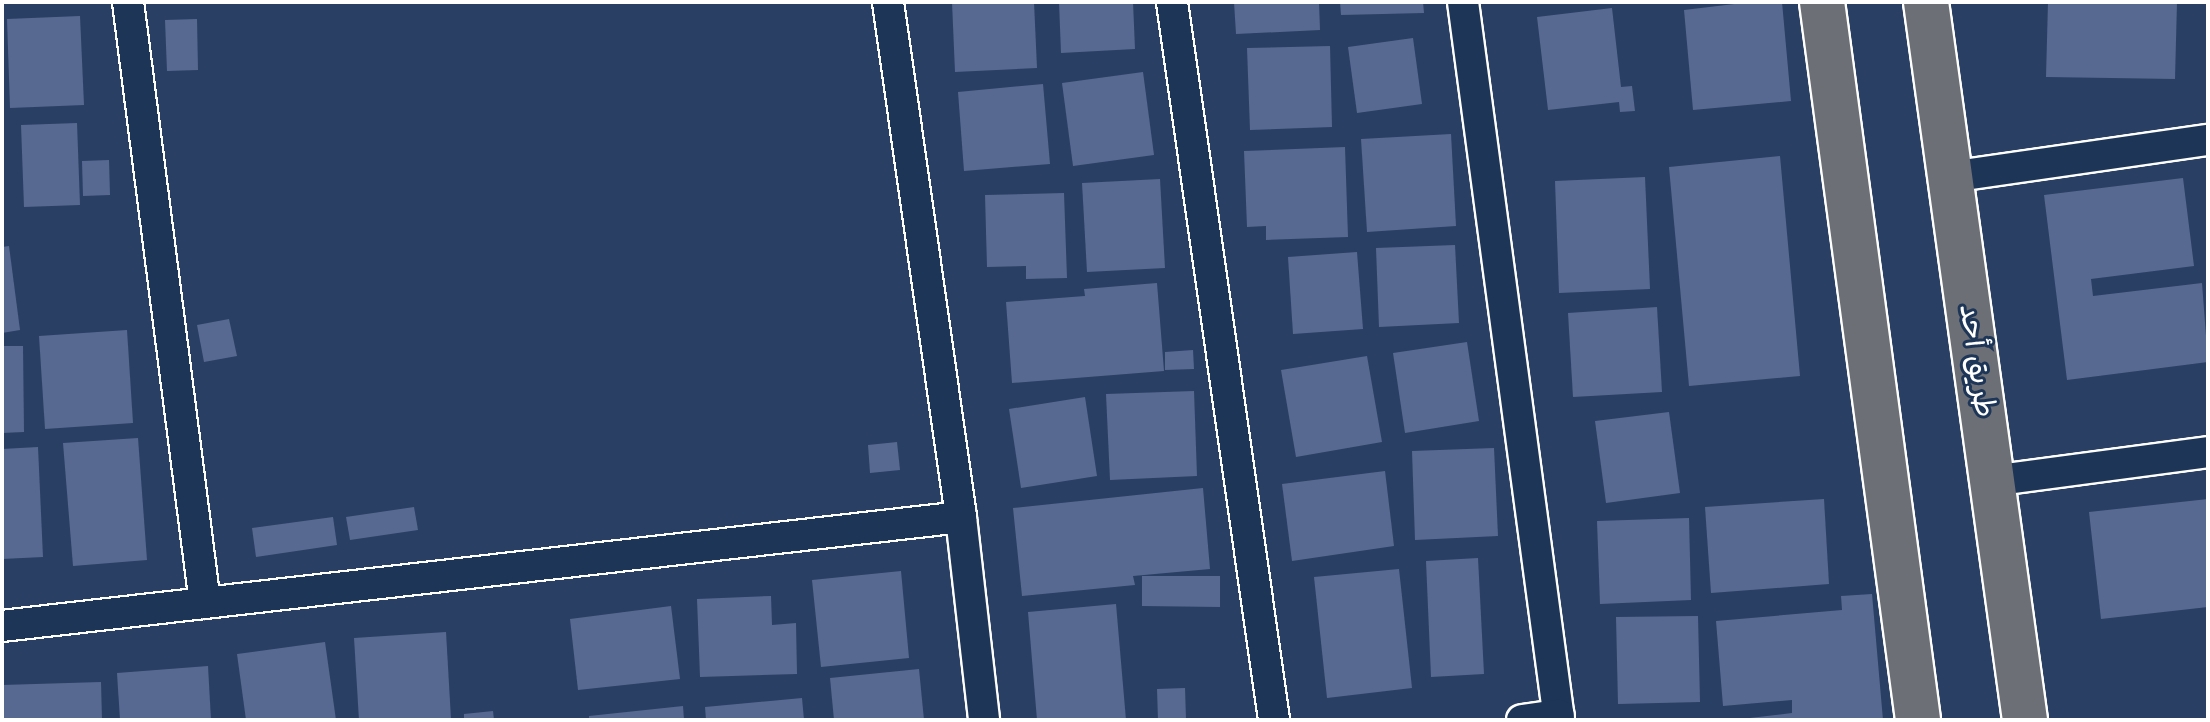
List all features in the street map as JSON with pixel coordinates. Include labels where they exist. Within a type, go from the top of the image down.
[{"type":"main road","points":[[1822,2],[1918,720]]},
{"type":"main road","name":"طريق أحد","points":[[1926,2],[2025,720]]},
{"type":"street","points":[[128,2],[205,603]]},
{"type":"street","points":[[888,2],[961,517],[984,720]]},
{"type":"street","points":[[1172,2],[1274,720]]},
{"type":"street","points":[[1463,2],[1559,718],[1522,720]]},
{"type":"street","points":[[1950,177],[2208,140]]},
{"type":"street","points":[[1992,481],[2208,452]]},
{"type":"street","points":[[2,626],[961,517]]},
{"type":"building","points":[[952,2],[1034,2],[1037,68],[955,72]]},
{"type":"building","points":[[1059,2],[1133,2],[1135,49],[1061,53]]},
{"type":"building","points":[[1234,2],[1319,2],[1320,30],[1236,34]]},
{"type":"building","points":[[1340,2],[1423,2],[1424,13],[1341,15]]},
{"type":"building","points":[[1751,2],[1782,2],[1791,101],[1693,110],[1684,10]]},
{"type":"building","points":[[2048,2],[2177,2],[2175,79],[2046,77]]},
{"type":"building","points":[[1612,8],[1621,87],[1632,86],[1635,111],[1620,112],[1619,102],[1548,110],[1537,17]]},
{"type":"building","points":[[80,16],[84,105],[10,108],[7,19]]},
{"type":"building","points":[[197,19],[198,70],[167,71],[165,20]]},
{"type":"building","points":[[1413,38],[1422,104],[1357,113],[1348,47]]},
{"type":"building","points":[[1330,46],[1332,127],[1250,130],[1247,48]]},
{"type":"building","points":[[1143,72],[1154,155],[1073,166],[1062,83]]},
{"type":"building","points":[[1043,84],[1050,164],[964,171],[958,92]]},
{"type":"building","points":[[77,123],[80,205],[24,207],[21,125]]},
{"type":"building","points":[[1451,134],[1456,226],[1367,232],[1361,139]]},
{"type":"building","points":[[1345,147],[1348,237],[1266,240],[1266,226],[1247,227],[1244,151]]},
{"type":"building","points":[[1780,156],[1800,376],[1689,386],[1669,167]]},
{"type":"building","points":[[109,160],[110,195],[83,196],[82,161]]},
{"type":"building","points":[[1645,177],[1650,289],[1559,293],[1555,181]]},
{"type":"building","points":[[2183,178],[2194,266],[2091,279],[2093,296],[2202,283],[2208,362],[2067,380],[2044,195]]},
{"type":"building","points":[[1160,179],[1165,268],[1087,272],[1082,183]]},
{"type":"building","points":[[1064,193],[1067,278],[1026,279],[1026,266],[987,267],[985,195]]},
{"type":"building","points":[[1455,245],[1459,323],[1379,327],[1376,248]]},
{"type":"building","points":[[9,246],[20,330],[2,333],[2,247]]},
{"type":"building","points":[[1357,252],[1363,329],[1293,334],[1288,257]]},
{"type":"building","points":[[1157,283],[1164,371],[1012,383],[1006,302],[1085,296],[1084,289]]},
{"type":"building","points":[[1657,307],[1662,392],[1573,397],[1568,313]]},
{"type":"building","points":[[229,319],[237,356],[204,362],[197,325]]},
{"type":"building","points":[[127,330],[133,423],[45,429],[39,336]]},
{"type":"building","points":[[1467,342],[1479,421],[1405,433],[1393,353]]},
{"type":"building","points":[[2,346],[23,346],[24,432],[2,433]]},
{"type":"building","points":[[1193,350],[1194,369],[1165,370],[1165,352]]},
{"type":"building","points":[[1367,356],[1382,442],[1296,457],[1281,370]]},
{"type":"building","points":[[1194,391],[1197,476],[1110,480],[1106,394]]},
{"type":"building","points":[[1085,397],[1097,476],[1021,488],[1009,409]]},
{"type":"building","points":[[1669,412],[1680,493],[1606,503],[1595,421]]},
{"type":"building","points":[[138,438],[147,560],[73,566],[63,443]]},
{"type":"building","points":[[897,442],[900,470],[870,473],[868,445]]},
{"type":"building","points":[[38,447],[43,557],[2,559],[2,449]]},
{"type":"building","points":[[1494,448],[1498,536],[1415,540],[1412,451]]},
{"type":"building","points":[[1385,471],[1394,546],[1292,561],[1282,484]]},
{"type":"building","points":[[1203,488],[1210,569],[1133,576],[1135,585],[1022,596],[1013,508]]},
{"type":"building","points":[[1824,499],[1829,584],[1711,593],[1705,507]]},
{"type":"building","points":[[2208,499],[2208,607],[2101,619],[2089,512]]},
{"type":"building","points":[[414,507],[418,530],[350,540],[346,517]]},
{"type":"building","points":[[333,517],[337,545],[256,557],[252,528]]},
{"type":"building","points":[[1689,518],[1691,600],[1600,604],[1597,521]]},
{"type":"building","points":[[1478,558],[1484,674],[1431,677],[1426,561]]},
{"type":"building","points":[[1399,569],[1412,688],[1327,698],[1314,577]]},
{"type":"building","points":[[901,571],[909,658],[821,667],[812,580]]},
{"type":"building","points":[[1142,576],[1220,576],[1220,607],[1142,606]]},
{"type":"building","points":[[1872,594],[1883,720],[1732,720],[1792,713],[1792,700],[1723,706],[1716,621],[1842,610],[1841,596]]},
{"type":"building","points":[[771,596],[772,625],[796,623],[797,674],[700,677],[697,599]]},
{"type":"building","points":[[1116,604],[1126,720],[1037,720],[1028,612]]},
{"type":"building","points":[[671,606],[680,679],[578,690],[570,619]]},
{"type":"building","points":[[1698,616],[1700,702],[1618,704],[1616,617]]},
{"type":"building","points":[[446,632],[451,719],[359,720],[354,638]]},
{"type":"building","points":[[325,642],[336,720],[246,720],[237,654]]},
{"type":"building","points":[[208,666],[211,720],[120,720],[117,673]]},
{"type":"building","points":[[919,669],[924,720],[834,720],[830,678]]},
{"type":"building","points":[[101,682],[102,720],[2,720],[2,685]]},
{"type":"building","points":[[1185,688],[1186,720],[1158,720],[1157,689]]},
{"type":"building","points":[[802,698],[804,720],[706,720],[705,707]]},
{"type":"building","points":[[683,706],[684,720],[589,720],[589,716]]},
{"type":"building","points":[[493,711],[494,720],[464,720],[464,714]]}]
